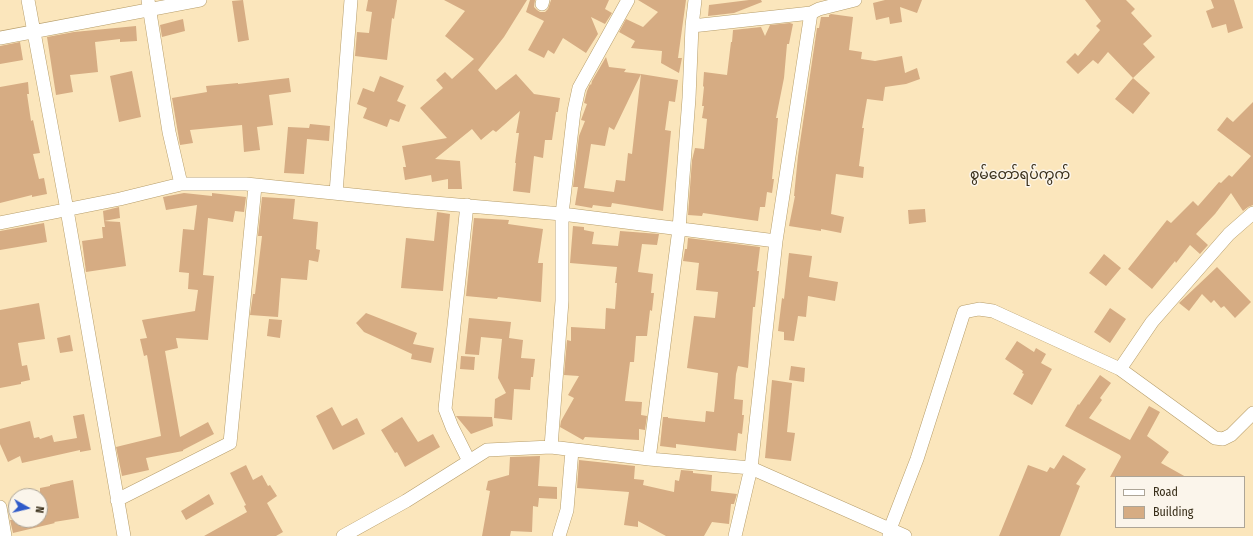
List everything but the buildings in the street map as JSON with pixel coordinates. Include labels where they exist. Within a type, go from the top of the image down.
[{"type":"street","points":[[28,0],[67,210],[124,536]]},
{"type":"street","points":[[0,38],[149,5],[200,0]]},
{"type":"street","points":[[336,193],[351,0]]},
{"type":"street","points":[[551,447],[562,301],[562,214],[574,111],[579,88],[628,0]]},
{"type":"street","points":[[649,459],[679,229],[695,0]]},
{"type":"street","points":[[692,26],[855,0]]},
{"type":"street","points":[[149,5],[169,132],[181,184]]},
{"type":"street","points":[[735,536],[751,468],[776,241],[816,7]]},
{"type":"street","points":[[0,223],[67,210],[181,184],[246,184],[562,214],[776,241]]},
{"type":"street","points":[[117,500],[230,443],[255,186]]},
{"type":"street","points":[[467,206],[445,409],[469,461]]},
{"type":"street","points":[[1120,369],[1152,322],[1229,234],[1253,213]]},
{"type":"street","points":[[890,533],[917,459],[964,312],[980,309],[993,311],[1120,369],[1215,438],[1223,439],[1231,435],[1253,413]]},
{"type":"street","points":[[343,536],[406,501],[487,450],[551,447],[649,459],[751,468],[890,533],[905,536]]},
{"type":"street","points":[[559,536],[567,510],[572,450]]},
{"type":"street","points":[[0,507],[5,536]]},
{"type":"district","name":"စွမ်တော်ရပ်ကွက်","points":[[1020,175]]}]
